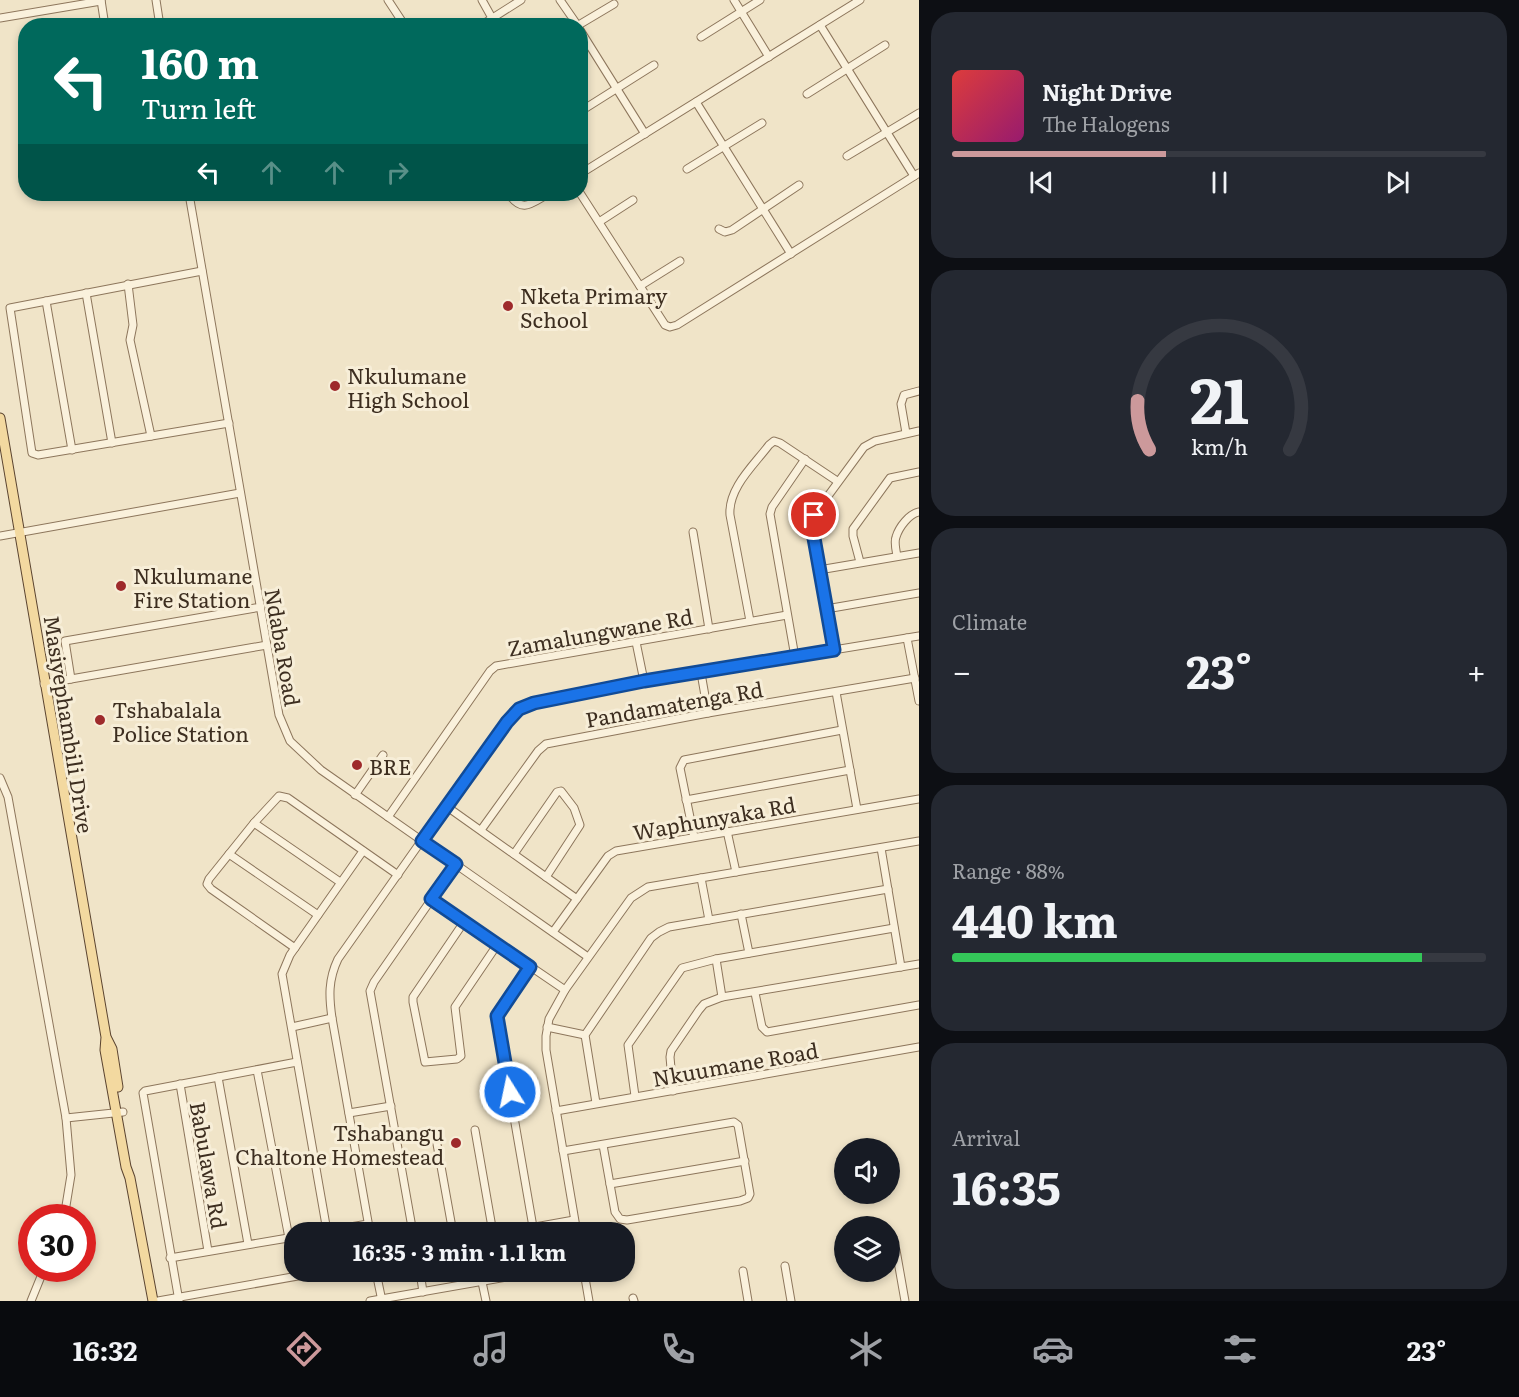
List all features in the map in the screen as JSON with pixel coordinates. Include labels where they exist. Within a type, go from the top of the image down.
[{"type":"main road","name":"Masiyephambili Drive","points":[[0,418],[106,1037],[112,1049],[120,1113],[132,1166],[130,1178],[156,1301]]},
{"type":"street","points":[[156,0],[159,18]]},
{"type":"street","points":[[388,0],[400,18]]},
{"type":"street","points":[[482,0],[492,18],[521,0]]},
{"type":"street","points":[[560,0],[572,18]]},
{"type":"street","points":[[734,0],[769,57]]},
{"type":"street","points":[[701,37],[760,0]]},
{"type":"street","points":[[588,169],[860,0]]},
{"type":"street","points":[[0,18],[101,1],[104,18]]},
{"type":"street","points":[[588,19],[614,4]]},
{"type":"street","points":[[585,201],[665,325],[673,327],[917,175],[887,133],[820,25]]},
{"type":"street","points":[[588,42],[645,134]]},
{"type":"street","points":[[807,94],[885,45]]},
{"type":"street","points":[[588,107],[654,65]]},
{"type":"street","points":[[696,102],[791,254]]},
{"type":"street","points":[[847,156],[919,113]]},
{"type":"street","points":[[687,170],[762,123]]},
{"type":"street","points":[[719,229],[725,232],[732,230],[799,185]]},
{"type":"street","points":[[599,222],[633,200]]},
{"type":"street","name":"Ndaba Road","points":[[190,201],[279,715],[290,741],[308,760],[355,795],[588,957]]},
{"type":"street","points":[[515,201],[522,206],[536,201]]},
{"type":"street","points":[[640,286],[680,261]]},
{"type":"street","points":[[202,271],[12,306],[10,310],[32,453],[38,455],[72,450],[228,423]]},
{"type":"street","points":[[128,284],[133,325],[130,340],[151,436]]},
{"type":"street","points":[[86,293],[112,443]]},
{"type":"street","points":[[46,301],[72,450]]},
{"type":"street","points":[[906,434],[901,401],[904,395],[919,391]]},
{"type":"street","points":[[834,650],[812,519],[837,481],[868,444],[919,431]]},
{"type":"street","points":[[750,621],[731,524],[729,506],[731,498],[771,442],[780,443],[837,481]]},
{"type":"street","points":[[795,657],[770,514],[772,507],[805,459]]},
{"type":"street","points":[[860,562],[853,536],[855,526],[890,478],[919,472]]},
{"type":"street","points":[[0,536],[240,493]]},
{"type":"street","points":[[897,556],[895,540],[897,534],[909,517],[919,512]]},
{"type":"street","points":[[693,532],[709,629]]},
{"type":"street","points":[[819,570],[919,553]]},
{"type":"street","points":[[826,609],[919,593]]},
{"type":"street","points":[[71,679],[65,641],[261,607]]},
{"type":"street","name":"Zamalungwane Rd","points":[[388,817],[493,668],[787,615]]},
{"type":"street","points":[[368,1222],[332,1018],[329,989],[335,966],[446,806],[519,709],[534,703],[644,681],[919,636]]},
{"type":"street","points":[[908,638],[919,701]]},
{"type":"street","points":[[636,642],[644,681]]},
{"type":"street","points":[[44,684],[267,645]]},
{"type":"street","points":[[701,673],[708,713]]},
{"type":"street","name":"Pandamatenga Rd","points":[[481,830],[538,751],[546,744],[708,713],[915,678]]},
{"type":"street","points":[[836,692],[857,809]]},
{"type":"street","points":[[694,837],[680,768],[681,763],[687,759],[842,730]]},
{"type":"street","points":[[355,795],[383,754]]},
{"type":"street","points":[[686,800],[850,770]]},
{"type":"street","points":[[0,778],[8,796],[66,1118],[71,1175],[66,1204]]},
{"type":"street","points":[[514,854],[557,792],[561,791],[574,808],[580,825],[546,877]]},
{"type":"street","points":[[295,948],[208,886],[207,881],[276,798],[284,796],[398,875]]},
{"type":"street","name":"Waphunyaka Rd","points":[[553,932],[613,852],[919,799]]},
{"type":"street","points":[[446,806],[577,899]]},
{"type":"street","points":[[254,823],[340,882]]},
{"type":"street","points":[[727,831],[736,872]]},
{"type":"street","points":[[562,1222],[574,1220],[546,1050],[547,1027],[565,990],[631,898],[648,887],[919,841]]},
{"type":"street","points":[[881,848],[902,967]]},
{"type":"street","points":[[325,1222],[282,974],[295,948],[363,851]]},
{"type":"street","points":[[229,854],[318,915]]},
{"type":"street","points":[[411,1222],[370,991],[456,864]]},
{"type":"street","points":[[701,878],[709,920]]},
{"type":"street","points":[[596,1103],[585,1035],[654,935],[669,927],[888,889]]},
{"type":"street","points":[[431,899],[565,990]]},
{"type":"street","points":[[741,914],[749,953]]},
{"type":"street","points":[[464,922],[413,997],[425,1062],[457,1059],[461,1056],[455,1006],[497,945]]},
{"type":"street","points":[[635,1096],[628,1050],[630,1043],[682,968],[716,959],[894,928]]},
{"type":"street","points":[[716,959],[722,998]]},
{"type":"street","points":[[674,1091],[671,1051],[704,1004],[722,998],[919,964]]},
{"type":"street","points":[[530,967],[500,1010],[497,1019],[532,1222]]},
{"type":"street","points":[[755,993],[762,1027],[767,1032],[919,1005]]},
{"type":"street","points":[[292,1027],[332,1018]]},
{"type":"street","points":[[547,1027],[585,1035]]},
{"type":"street","name":"Nkuumane Road","points":[[556,1111],[919,1047]]},
{"type":"street","points":[[178,1300],[142,1094],[145,1090],[297,1062]]},
{"type":"street","points":[[257,1070],[288,1222]]},
{"type":"street","points":[[218,1077],[248,1244]]},
{"type":"street","name":"Babulawa Rd","points":[[180,1084],[208,1251]]},
{"type":"street","points":[[349,1113],[390,1106]]},
{"type":"street","points":[[66,1118],[120,1113]]},
{"type":"street","points":[[563,1151],[734,1122],[738,1125],[750,1194],[745,1200],[623,1220],[615,1212],[603,1145]]},
{"type":"street","points":[[475,1130],[491,1222]]},
{"type":"street","points":[[435,1133],[451,1222]]},
{"type":"street","points":[[610,1184],[745,1161]]},
{"type":"street","points":[[170,1258],[284,1238]]},
{"type":"street","points":[[785,1266],[791,1301]]},
{"type":"street","points":[[742,1271],[748,1301]]},
{"type":"street","points":[[900,1273],[905,1301]]},
{"type":"street","points":[[156,1301],[178,1300],[284,1279]]},
{"type":"street","points":[[31,1301],[39,1282]]},
{"type":"street","points":[[378,1282],[381,1300]]},
{"type":"street","points":[[422,1282],[423,1292]]},
{"type":"street","points":[[370,1301],[477,1282]]},
{"type":"street","points":[[482,1282],[486,1301]]},
{"type":"street","points":[[586,1282],[589,1301]]},
{"type":"place","name":"Nketa Primary School","points":[[508,306]]},
{"type":"place","name":"Nkulumane High School","points":[[335,386]]},
{"type":"place","name":"Nkulumane Fire Station","points":[[121,586]]},
{"type":"place","name":"Tshabalala Police Station","points":[[100,720]]},
{"type":"place","name":"BRE","points":[[357,765]]},
{"type":"place","name":"Tshabangu Chaltone Homestead","points":[[456,1143]]},
{"type":"route","points":[[510,1092],[497,1016],[530,967],[431,899],[456,864],[422,841],[507,722],[526,705],[644,681],[834,650],[812,527],[814,515]]}]
